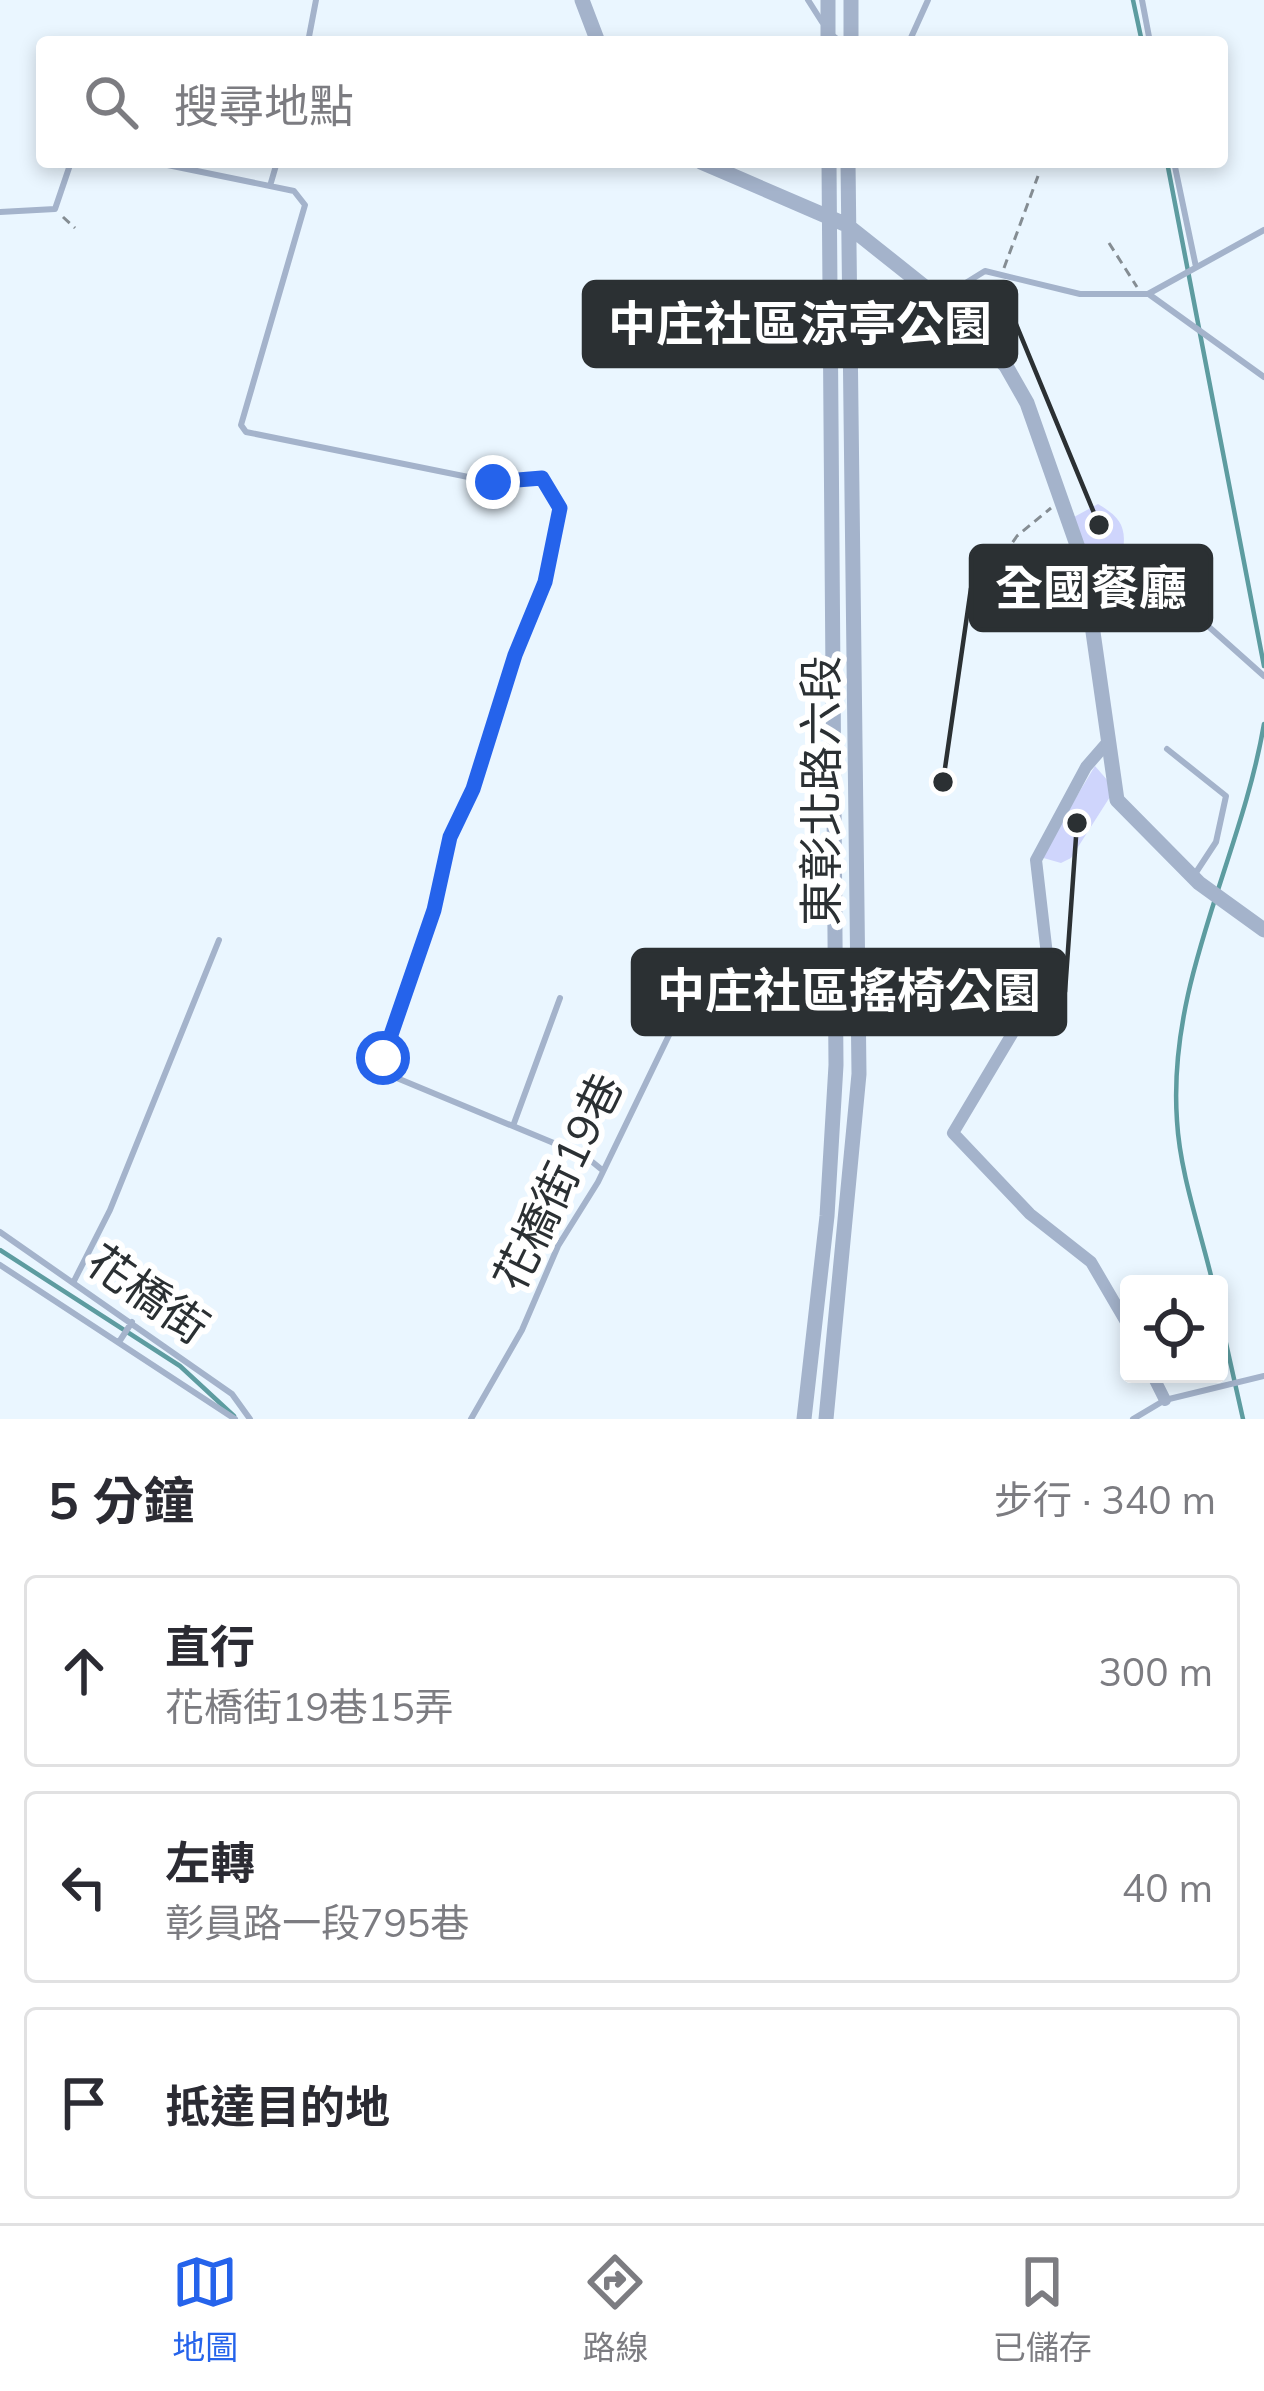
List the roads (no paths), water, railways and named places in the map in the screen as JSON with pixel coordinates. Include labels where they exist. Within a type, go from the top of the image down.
[{"type":"street","points":[[582,0],[596,36]]},
{"type":"street","points":[[829,0],[833,36]]},
{"type":"street","points":[[851,0],[851,36]]},
{"type":"street","points":[[715,168],[847,225],[940,298],[1006,366],[1027,403],[1058,504],[1083,562],[1117,800],[1193,877],[1264,930]]},
{"type":"street","name":"東彰北路六段","points":[[804,1419],[826,1216],[836,1065],[829,168]]},
{"type":"street","name":"東彰北路六段","points":[[826,1419],[859,1074],[848,168]]},
{"type":"street","points":[[1106,744],[1087,766],[1036,860],[1048,972],[953,1133],[1030,1214],[1091,1262],[1120,1312]]},
{"type":"street","points":[[1156,1383],[1165,1400]]},
{"type":"lane","points":[[309,36],[316,0]]},
{"type":"lane","points":[[808,0],[831,36]]},
{"type":"lane","points":[[912,36],[928,0]]},
{"type":"lane","points":[[1142,0],[1149,36]]},
{"type":"lane","points":[[0,212],[56,209],[69,168]]},
{"type":"lane","points":[[182,168],[294,191],[305,205],[241,425],[246,432],[493,482],[542,478],[560,508],[545,582],[515,655],[473,789],[450,837],[434,910],[383,1058],[392,1076],[585,1156],[601,1168]]},
{"type":"lane","points":[[269,186],[276,168]]},
{"type":"lane","points":[[1175,168],[1196,267]]},
{"type":"lane","points":[[940,298],[985,271],[1080,294],[1144,294],[1264,230]]},
{"type":"lane","points":[[1144,294],[1197,323],[1264,377]]},
{"type":"lane","points":[[1083,562],[1134,560],[1264,676]]},
{"type":"lane","points":[[1167,749],[1226,796],[1216,842],[1193,877]]},
{"type":"lane","points":[[74,1281],[110,1210],[219,940]]},
{"type":"lane","name":"花橋街19巷","points":[[470,1419],[522,1330],[558,1246],[700,971]]},
{"type":"lane","points":[[513,1126],[560,998]]},
{"type":"lane","name":"花橋街","points":[[0,1232],[232,1394],[250,1419]]},
{"type":"lane","points":[[0,1265],[235,1419]]},
{"type":"lane","points":[[119,1342],[132,1322]]},
{"type":"lane","points":[[1133,1419],[1165,1400],[1264,1376]]},
{"type":"waterway","points":[[1133,0],[1141,36]]},
{"type":"waterway","points":[[1168,168],[1264,666]]},
{"type":"waterway","points":[[1211,1275],[1182,1162],[1177,1069],[1194,969],[1264,724]]},
{"type":"waterway","points":[[0,1250],[180,1366],[234,1416]]},
{"type":"waterway","points":[[1228,1352],[1243,1419]]},
{"type":"place","name":"中庄社區涼亭公園","points":[[1099,525]]},
{"type":"place","name":"全國餐廳","points":[[943,782]]},
{"type":"place","name":"中庄社區搖椅公園","points":[[1077,823]]}]
